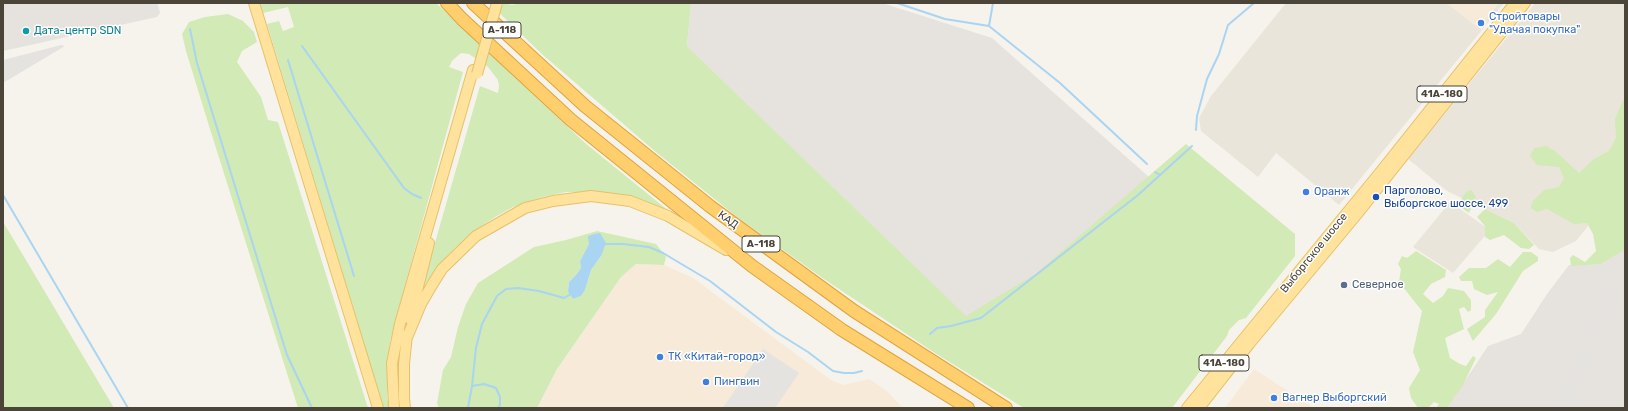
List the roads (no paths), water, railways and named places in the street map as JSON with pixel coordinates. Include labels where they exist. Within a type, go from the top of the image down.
[{"type":"highway","name":"КАД","points":[[447,3],[462,19],[571,120],[752,266],[842,330],[968,408]]},
{"type":"highway","name":"КАД","points":[[473,3],[584,106],[710,207],[854,311],[1006,408]]},
{"type":"main road","points":[[254,3],[378,408]]},
{"type":"main road","points":[[405,408],[406,340],[412,308],[493,3]]},
{"type":"main road","points":[[394,408],[392,363],[400,324],[497,3]]},
{"type":"main road","name":"Выборгское шоссе","points":[[1187,408],[1382,170],[1515,3]]},
{"type":"main road","name":"Выборгское шоссе","points":[[1199,408],[1250,343],[1358,213],[1525,3]]},
{"type":"main road","points":[[406,340],[432,284],[442,269],[470,241],[476,236],[525,208],[553,201],[592,196],[630,201],[668,216],[752,266]]},
{"type":"water","points":[[600,233],[606,243],[601,256],[591,270],[585,290],[581,296],[573,299],[568,292],[569,282],[581,268],[580,261],[589,244],[588,236]]},
{"type":"waterway","points":[[897,3],[945,19],[989,26],[1060,83],[1147,164]]},
{"type":"waterway","points":[[989,26],[993,3]]},
{"type":"waterway","points":[[1196,130],[1197,116],[1207,79],[1219,54],[1228,25],[1254,3]]},
{"type":"waterway","points":[[190,29],[197,63],[287,355],[312,408]]},
{"type":"waterway","points":[[302,46],[404,188],[421,198]]},
{"type":"waterway","points":[[288,60],[354,276]]},
{"type":"waterway","points":[[930,334],[937,328],[981,318],[1138,195],[1192,146]]},
{"type":"waterway","points":[[1155,172],[1160,175]]},
{"type":"waterway","points":[[3,195],[128,408]]},
{"type":"waterway","points":[[604,244],[623,244],[649,247],[663,253],[710,281],[776,332],[808,352],[833,371],[844,373],[862,371]]},
{"type":"waterway","points":[[498,408],[500,405],[500,397],[496,388],[484,384],[472,386],[476,348],[482,324],[497,296],[506,289],[518,288],[539,291],[564,298],[571,294]]},
{"type":"waterway","points":[[468,408],[472,386]]},
{"type":"place","name":"Cтройтовары \"Удачая покупка\"","points":[[1481,23]]},
{"type":"place","name":"Дата-центр SDN","points":[[26,31]]},
{"type":"place","name":"Оранж","points":[[1306,192]]},
{"type":"place","name":"Парголово, Выборгское шоссе, 499","points":[[1376,197]]},
{"type":"place","name":"Северное","points":[[1344,285]]},
{"type":"place","name":"ТК «Китай-город»","points":[[660,357]]},
{"type":"place","name":"Пингвин","points":[[706,382]]},
{"type":"place","name":"Вагнер Выборгский","points":[[1274,398]]}]
